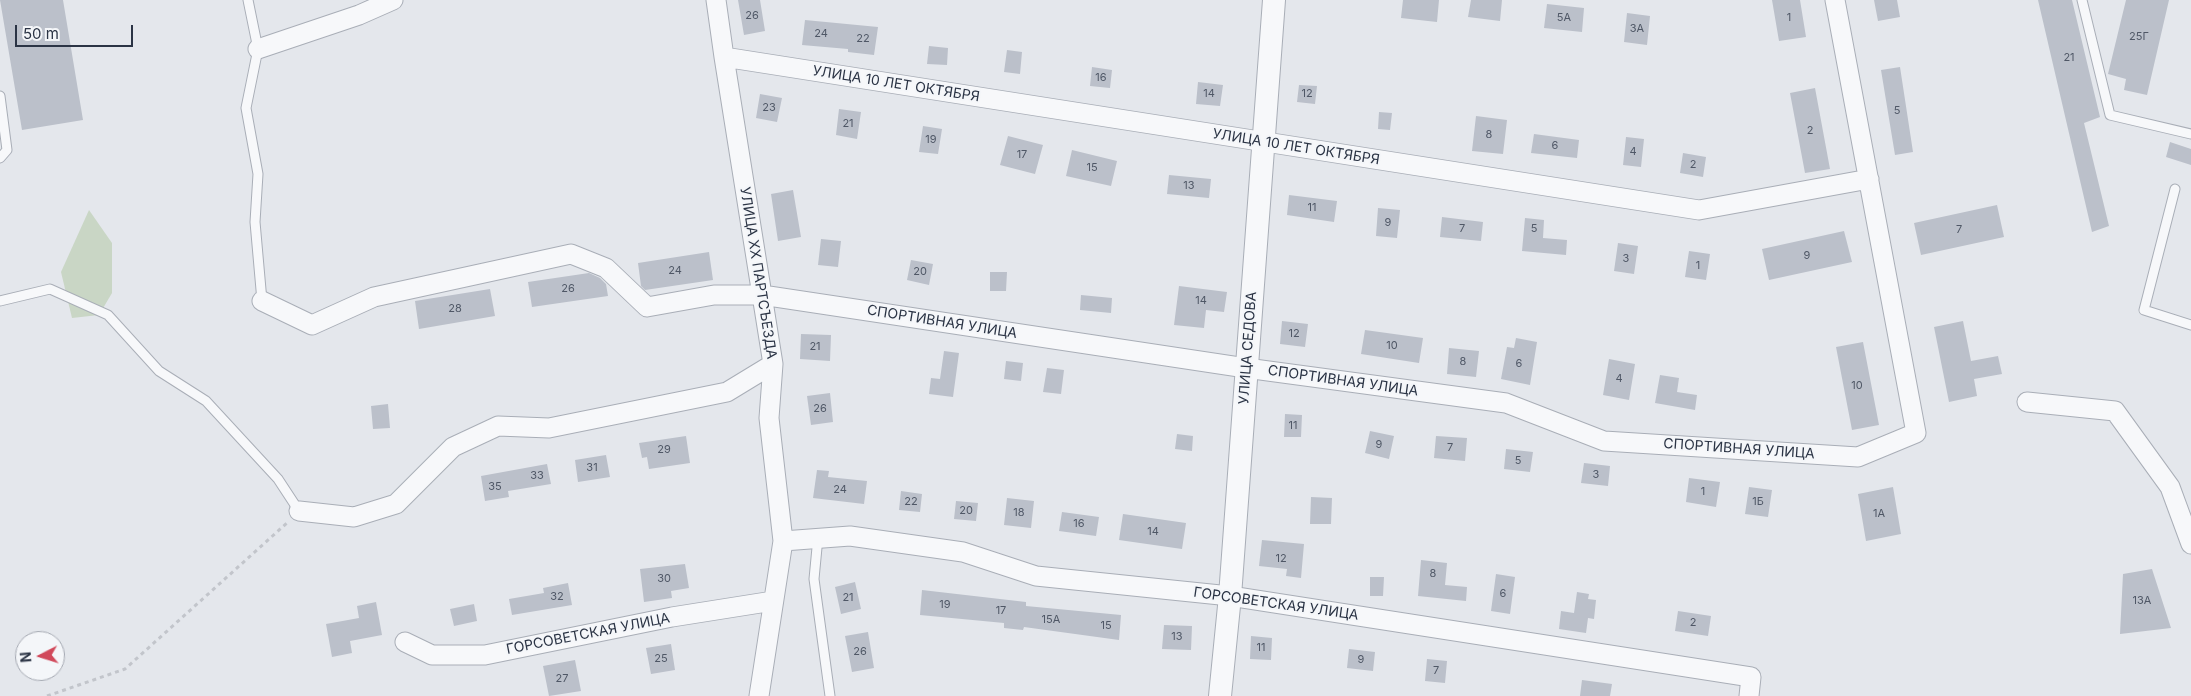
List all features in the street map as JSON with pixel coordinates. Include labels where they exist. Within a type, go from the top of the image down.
[{"type":"street","points":[[258,49],[359,15],[394,0]]},
{"type":"street","name":"УЛИЦА XX ПАРТСЪЕЗДА","points":[[716,0],[773,364],[769,418],[783,541],[759,696]]},
{"type":"street","name":"УЛИЦА СЕДОВА","points":[[1220,696],[1230,596],[1274,0]]},
{"type":"street","points":[[1835,0],[1869,180]]},
{"type":"street","name":"УЛИЦА 10 ЛЕТ ОКТЯБРЯ","points":[[724,57],[1699,210],[1869,180]]},
{"type":"street","name":"СПОРТИВНАЯ УЛИЦА","points":[[262,301],[312,325],[374,297],[571,254],[606,268],[647,307],[714,296],[762,295],[1246,368],[1506,403],[1604,441],[1858,457],[1916,433],[1869,180]]},
{"type":"street","points":[[299,511],[354,517],[396,504],[453,447],[498,426],[549,428],[727,392],[773,364]]},
{"type":"street","points":[[2027,402],[2116,411],[2170,487],[2191,544]]},
{"type":"street","name":"ГОРСОВЕТСКАЯ УЛИЦА","points":[[783,541],[850,536],[962,552],[1036,576],[1230,596],[1751,677],[1749,696]]},
{"type":"street","name":"ГОРСОВЕТСКАЯ УЛИЦА","points":[[405,642],[432,655],[485,654],[672,617],[773,601]]},
{"type":"lane","points":[[248,0],[258,49],[246,108],[258,174],[255,222],[262,301]]},
{"type":"lane","points":[[2082,0],[2110,115],[2191,134]]},
{"type":"lane","points":[[0,96],[7,150],[0,158]]},
{"type":"lane","points":[[2175,188],[2144,310],[2191,325]]},
{"type":"lane","points":[[0,301],[50,288],[108,315],[159,371],[206,401],[278,479],[299,511]]},
{"type":"lane","points":[[818,537],[814,579],[830,696]]},
{"type":"path","points":[[47,696],[125,669],[299,511]]},
{"type":"green space","points":[[89,210],[112,243],[112,293],[99,315],[72,318],[61,272]]},
{"type":"building","points":[[0,0],[63,0],[83,120],[22,130]]},
{"type":"building","points":[[738,0],[760,0],[765,31],[744,35]]},
{"type":"building","points":[[1403,0],[1439,0],[1437,22],[1401,18]]},
{"type":"building","points":[[1471,0],[1502,0],[1500,21],[1468,17]]},
{"type":"building","points":[[1772,0],[1800,0],[1806,37],[1779,41]]},
{"type":"building","points":[[1874,0],[1897,0],[1900,17],[1878,21]]},
{"type":"building","points":[[2038,0],[2072,0],[2100,117],[2084,123],[2109,226],[2092,232]]},
{"type":"building","points":[[2126,0],[2169,0],[2147,95],[2124,90],[2126,79],[2108,74]]},
{"type":"building","points":[[1547,4],[1584,8],[1582,32],[1544,28]]},
{"type":"building","points":[[1627,13],[1650,16],[1647,45],[1624,42]]},
{"type":"building","points":[[805,20],[878,27],[874,55],[848,52],[848,49],[802,45]]},
{"type":"building","points":[[929,46],[948,48],[947,65],[927,64]]},
{"type":"building","points":[[1007,50],[1022,52],[1020,74],[1004,72]]},
{"type":"building","points":[[1092,67],[1112,70],[1110,88],[1090,86]]},
{"type":"building","points":[[1900,67],[1913,152],[1895,155],[1881,70]]},
{"type":"building","points":[[1198,82],[1223,85],[1220,106],[1196,104]]},
{"type":"building","points":[[1299,85],[1317,86],[1315,104],[1297,102]]},
{"type":"building","points":[[1815,88],[1830,169],[1805,173],[1790,93]]},
{"type":"building","points":[[760,94],[782,98],[777,122],[756,118]]},
{"type":"building","points":[[839,109],[861,112],[857,139],[836,135]]},
{"type":"building","points":[[1379,112],[1392,113],[1390,130],[1378,129]]},
{"type":"building","points":[[1476,116],[1507,120],[1503,154],[1472,151]]},
{"type":"building","points":[[923,126],[942,129],[938,154],[919,152]]},
{"type":"building","points":[[1534,134],[1579,140],[1577,158],[1531,153]]},
{"type":"building","points":[[1008,136],[1043,145],[1035,174],[1000,165]]},
{"type":"building","points":[[1626,137],[1644,139],[1641,167],[1623,165]]},
{"type":"building","points":[[2170,142],[2191,149],[2191,165],[2166,157]]},
{"type":"building","points":[[1072,150],[1117,161],[1111,186],[1066,176]]},
{"type":"building","points":[[1683,153],[1706,157],[1703,177],[1680,173]]},
{"type":"building","points":[[1169,175],[1211,179],[1209,198],[1167,194]]},
{"type":"building","points":[[793,190],[801,237],[778,241],[771,194]]},
{"type":"building","points":[[1289,195],[1337,201],[1334,222],[1287,215]]},
{"type":"building","points":[[1997,205],[2004,237],[1921,255],[1914,223]]},
{"type":"building","points":[[1378,208],[1400,210],[1397,238],[1376,236]]},
{"type":"building","points":[[1442,217],[1483,222],[1481,241],[1440,237]]},
{"type":"building","points":[[1525,218],[1544,220],[1543,238],[1567,240],[1566,255],[1522,251]]},
{"type":"building","points":[[1844,231],[1852,262],[1769,280],[1762,249]]},
{"type":"building","points":[[821,239],[841,241],[838,267],[818,265]]},
{"type":"building","points":[[1618,243],[1638,246],[1634,274],[1614,271]]},
{"type":"building","points":[[1689,251],[1710,254],[1706,280],[1685,277]]},
{"type":"building","points":[[709,252],[713,280],[645,290],[641,286],[638,263]]},
{"type":"building","points":[[911,260],[933,264],[929,285],[907,280]]},
{"type":"building","points":[[990,272],[1007,272],[1006,291],[990,291]]},
{"type":"building","points":[[589,273],[600,278],[606,284],[608,296],[532,307],[528,282]]},
{"type":"building","points":[[1179,286],[1227,292],[1224,312],[1206,310],[1204,328],[1174,325]]},
{"type":"building","points":[[490,289],[495,316],[419,329],[415,301]]},
{"type":"building","points":[[1081,295],[1112,298],[1111,313],[1080,310]]},
{"type":"building","points":[[1282,321],[1308,324],[1305,347],[1280,344]]},
{"type":"building","points":[[1963,321],[1971,361],[1998,356],[2002,374],[1974,379],[1977,396],[1949,402],[1934,327]]},
{"type":"building","points":[[1365,330],[1423,338],[1419,363],[1361,354]]},
{"type":"building","points":[[801,334],[831,335],[830,361],[800,359]]},
{"type":"building","points":[[1516,338],[1537,342],[1530,385],[1501,379],[1507,347],[1514,348]]},
{"type":"building","points":[[1863,342],[1879,425],[1852,430],[1836,347]]},
{"type":"building","points":[[1449,348],[1479,351],[1476,377],[1447,374]]},
{"type":"building","points":[[944,351],[959,353],[953,397],[929,394],[931,378],[940,379]]},
{"type":"building","points":[[1609,359],[1635,364],[1629,400],[1603,395]]},
{"type":"building","points":[[1006,361],[1023,363],[1021,381],[1004,379]]},
{"type":"building","points":[[1047,368],[1064,370],[1061,394],[1043,392]]},
{"type":"building","points":[[1660,375],[1679,378],[1677,392],[1697,395],[1695,410],[1655,403]]},
{"type":"building","points":[[830,393],[833,422],[811,425],[807,396]]},
{"type":"building","points":[[388,404],[390,428],[373,429],[371,406]]},
{"type":"building","points":[[1285,414],[1302,415],[1301,437],[1284,437]]},
{"type":"building","points":[[1370,431],[1394,436],[1389,459],[1365,453]]},
{"type":"building","points":[[1177,434],[1193,436],[1192,451],[1175,449]]},
{"type":"building","points":[[686,436],[690,463],[649,469],[647,457],[642,458],[639,443]]},
{"type":"building","points":[[1436,436],[1467,438],[1465,461],[1434,458]]},
{"type":"building","points":[[1506,449],[1533,452],[1530,472],[1504,469]]},
{"type":"building","points":[[606,455],[610,477],[578,482],[575,460]]},
{"type":"building","points":[[1584,463],[1610,466],[1608,486],[1581,483]]},
{"type":"building","points":[[547,464],[551,484],[508,491],[509,497],[485,501],[481,476]]},
{"type":"building","points":[[817,470],[829,471],[828,477],[867,481],[864,504],[813,498]]},
{"type":"building","points":[[1689,478],[1720,482],[1716,507],[1686,502]]},
{"type":"building","points":[[1749,487],[1772,490],[1768,517],[1745,514]]},
{"type":"building","points":[[1893,487],[1901,534],[1866,541],[1858,494]]},
{"type":"building","points":[[901,491],[922,494],[920,512],[899,510]]},
{"type":"building","points":[[1311,497],[1332,498],[1331,524],[1310,524]]},
{"type":"building","points":[[1007,498],[1034,501],[1031,528],[1004,525]]},
{"type":"building","points":[[956,501],[978,503],[976,521],[954,519]]},
{"type":"building","points":[[1062,512],[1099,517],[1096,536],[1059,531]]},
{"type":"building","points":[[1123,514],[1186,523],[1182,549],[1119,540]]},
{"type":"building","points":[[1262,540],[1304,544],[1301,578],[1286,576],[1287,569],[1259,566]]},
{"type":"building","points":[[1421,560],[1447,563],[1445,585],[1467,587],[1466,601],[1418,596]]},
{"type":"building","points":[[685,564],[689,588],[671,591],[672,598],[644,602],[640,569]]},
{"type":"building","points":[[2152,569],[2171,628],[2120,634],[2123,574]]},
{"type":"building","points":[[1496,574],[1515,577],[1510,614],[1491,611]]},
{"type":"building","points":[[1370,577],[1384,577],[1383,596],[1370,596]]},
{"type":"building","points":[[855,582],[861,609],[841,614],[835,587]]},
{"type":"building","points":[[568,583],[572,605],[512,615],[509,599],[544,593],[543,588]]},
{"type":"building","points":[[922,590],[1026,602],[1026,606],[1121,615],[1119,640],[1024,627],[1023,630],[1004,628],[1004,623],[920,615]]},
{"type":"building","points":[[1577,592],[1589,594],[1588,599],[1596,600],[1594,619],[1588,618],[1586,633],[1559,629],[1561,611],[1574,613]]},
{"type":"building","points":[[376,602],[382,635],[350,641],[352,653],[332,657],[326,624],[359,618],[357,606]]},
{"type":"building","points":[[474,604],[477,621],[454,626],[450,609]]},
{"type":"building","points":[[1678,611],[1711,616],[1708,636],[1675,631]]},
{"type":"building","points":[[1164,625],[1192,626],[1191,650],[1162,649]]},
{"type":"building","points":[[868,632],[874,668],[852,672],[845,636]]},
{"type":"building","points":[[1251,636],[1272,638],[1271,660],[1250,659]]},
{"type":"building","points":[[671,644],[675,670],[651,674],[646,648]]},
{"type":"building","points":[[1349,649],[1375,652],[1373,671],[1347,668]]},
{"type":"building","points":[[1427,659],[1447,661],[1445,683],[1425,681]]},
{"type":"building","points":[[575,660],[581,691],[549,696],[543,666]]},
{"type":"building","points":[[1582,680],[1612,684],[1610,696],[1580,696]]}]
